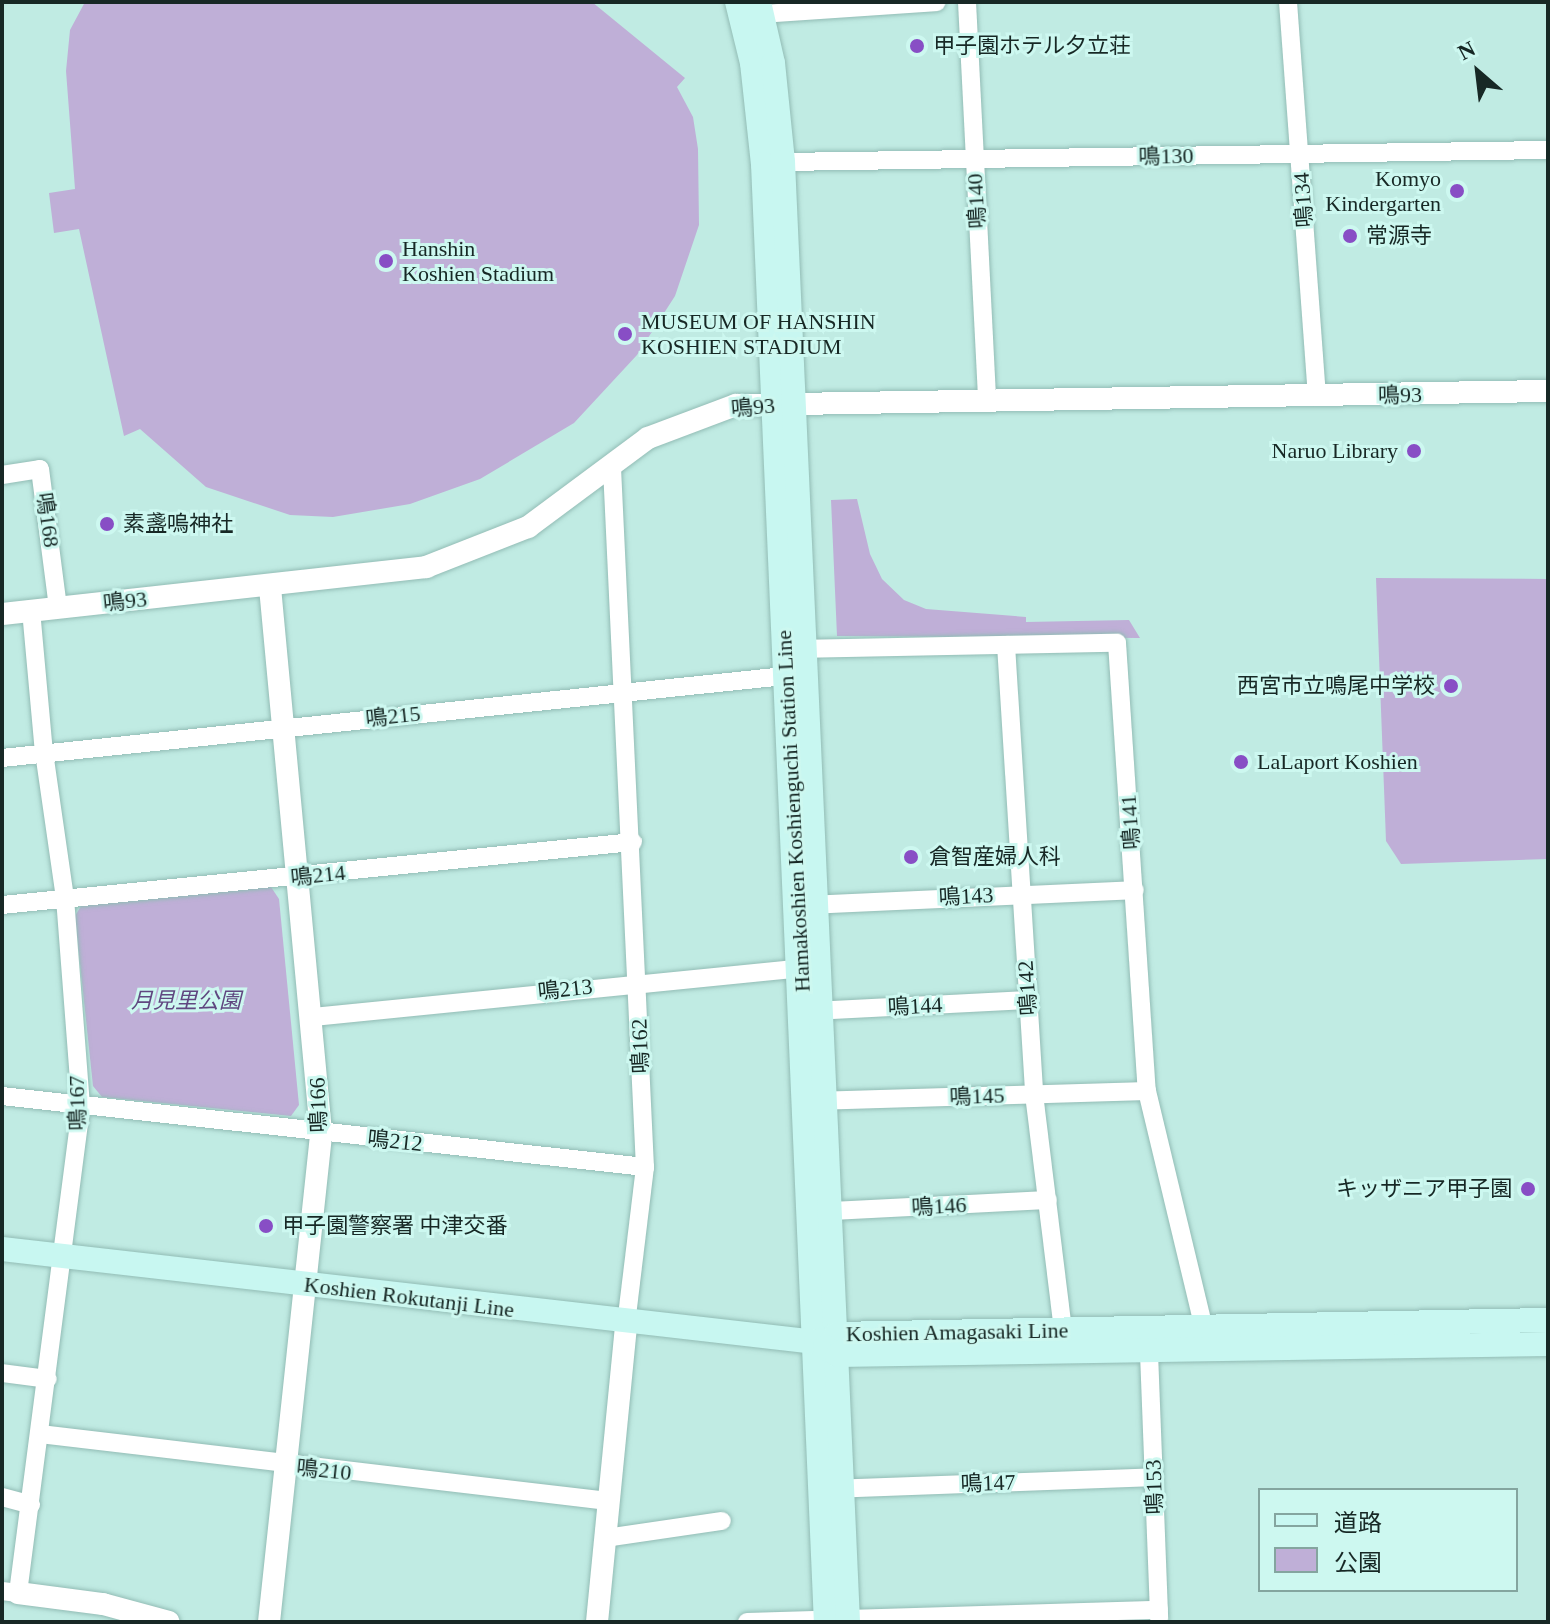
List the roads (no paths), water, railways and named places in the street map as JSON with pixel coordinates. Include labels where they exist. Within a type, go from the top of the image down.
[{"type":"main road","name":"Hamakoshien Koshienguchi Station Line","points":[[737,2],[752,63],[784,404]]},
{"type":"main road","name":"Hamakoshien Koshienguchi Station Line","points":[[760,8],[773,63],[783,162],[784,404],[829,1344],[837,1620]]},
{"type":"main road","name":"Hamakoshien Koshienguchi Station Line","points":[[795,649],[785,676],[807,905]]},
{"type":"main road","name":"Hamakoshien Koshienguchi Station Line","points":[[816,1100],[831,1211],[829,1344]]},
{"type":"main road","name":"Koshien Rokutanji Line","points":[[2,1249],[626,1324],[829,1344]]},
{"type":"main road","name":"Koshien Amagasaki Line","points":[[829,1344],[1063,1329],[1548,1320]]},
{"type":"main road","name":"Koshien Amagasaki Line","points":[[829,1344],[1149,1353],[1548,1344]]},
{"type":"street","points":[[760,8],[937,2]]},
{"type":"street","name":"鳴140","points":[[967,2],[987,401]]},
{"type":"street","name":"鳴134","points":[[1288,2],[1317,397]]},
{"type":"street","name":"鳴130","points":[[783,162],[1548,150]]},
{"type":"street","name":"鳴93","points":[[2,614],[270,587],[426,567],[528,527],[612,468],[648,438],[736,405],[1548,391]]},
{"type":"street","name":"鳴162","points":[[597,1622],[626,1324],[645,1167],[626,692],[612,468]]},
{"type":"street","name":"鳴168","points":[[2,475],[40,469],[58,608]]},
{"type":"street","name":"鳴166","points":[[269,1622],[321,1132],[301,877],[270,587]]},
{"type":"street","name":"鳴167","points":[[10,1592],[31,1505],[65,1256],[81,1106],[65,898],[44,753],[31,611]]},
{"type":"street","name":"鳴141","points":[[795,649],[1117,643],[1147,1091],[1203,1325]]},
{"type":"street","name":"鳴142","points":[[1006,645],[1034,1094],[1063,1329]]},
{"type":"street","name":"鳴215","points":[[2,758],[785,676]]},
{"type":"street","name":"鳴214","points":[[2,905],[633,842]]},
{"type":"street","name":"鳴143","points":[[807,905],[1135,890]]},
{"type":"street","name":"鳴213","points":[[313,1017],[638,981],[809,968]]},
{"type":"street","name":"鳴144","points":[[811,1011],[1028,1000]]},
{"type":"street","name":"鳴145","points":[[816,1100],[1147,1091]]},
{"type":"street","name":"鳴212","points":[[2,1096],[645,1167]]},
{"type":"street","name":"鳴146","points":[[831,1211],[1048,1200]]},
{"type":"street","name":"鳴153","points":[[1149,1353],[1159,1616]]},
{"type":"street","points":[[2,1373],[48,1379]]},
{"type":"street","name":"鳴210","points":[[40,1434],[285,1466],[608,1501]]},
{"type":"street","name":"鳴147","points":[[832,1489],[1154,1477]]},
{"type":"street","points":[[2,1497],[31,1505]]},
{"type":"street","points":[[605,1538],[722,1521]]},
{"type":"street","points":[[10,1592],[103,1604],[169,1622]]},
{"type":"street","points":[[747,1622],[1159,1616]]},
{"type":"place","name":"甲子園ホテル夕立荘","points":[[917,46]]},
{"type":"place","name":"Komyo Kindergarten","points":[[1457,191]]},
{"type":"place","name":"常源寺","points":[[1350,236]]},
{"type":"place","name":"Hanshin Koshien Stadium","points":[[386,261]]},
{"type":"place","name":"MUSEUM OF HANSHIN KOSHIEN STADIUM","points":[[625,334]]},
{"type":"place","name":"Naruo Library","points":[[1414,451]]},
{"type":"place","name":"素盞嗚神社","points":[[107,524]]},
{"type":"place","name":"西宮市立鳴尾中学校","points":[[1451,686]]},
{"type":"place","name":"LaLaport Koshien","points":[[1241,762]]},
{"type":"place","name":"倉智産婦人科","points":[[911,857]]},
{"type":"place","name":"キッザニア甲子園","points":[[1528,1189]]},
{"type":"place","name":"甲子園警察署 中津交番","points":[[266,1226]]},
{"type":"park label","name":"月見里公園","points":[[186,1001]]}]
